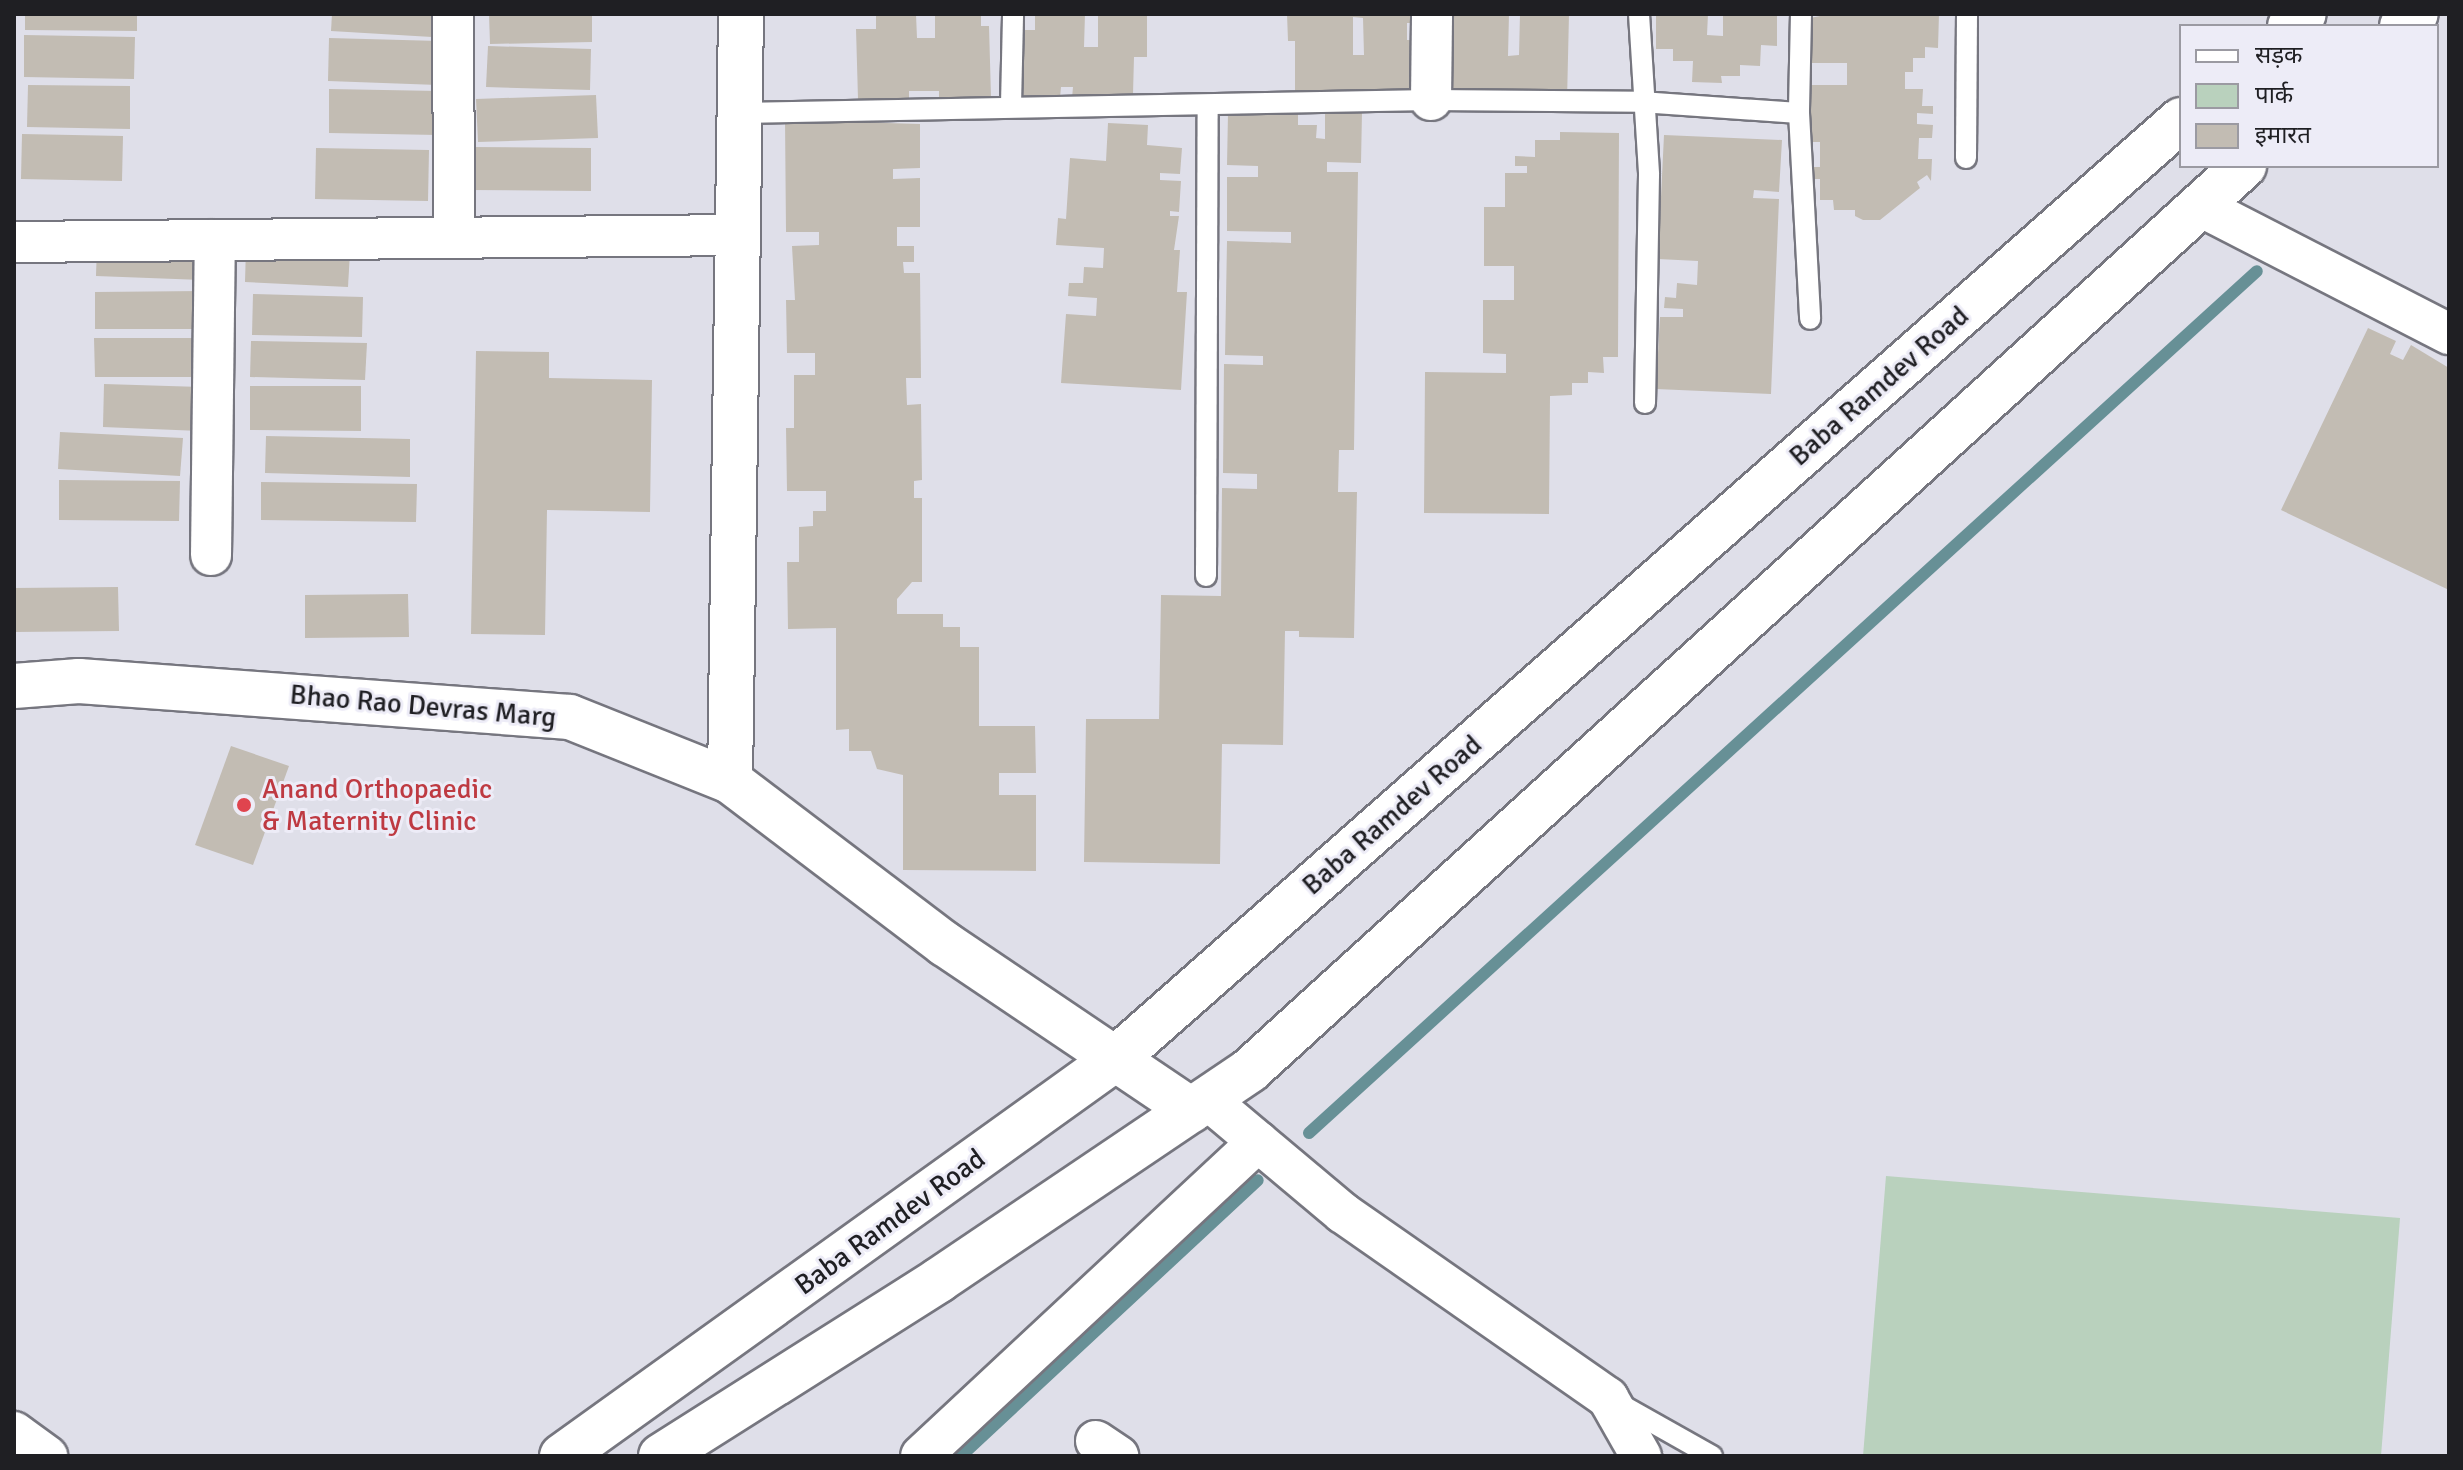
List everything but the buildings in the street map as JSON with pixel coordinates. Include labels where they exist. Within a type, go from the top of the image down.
[{"type":"street","points":[[453,14],[454,238]]},
{"type":"street","points":[[730,781],[741,14]]},
{"type":"street","points":[[1431,100],[1432,14]]},
{"type":"street","name":"Baba Ramdev Road","points":[[562,1456],[1114,1060],[2179,122]]},
{"type":"street","points":[[661,1456],[939,1280],[1250,1070],[2242,168]]},
{"type":"street","points":[[2200,206],[2449,334]]},
{"type":"street","points":[[14,242],[738,235]]},
{"type":"street","points":[[211,555],[215,240]]},
{"type":"street","name":"Bhao Rao Devras Marg","points":[[14,686],[79,681],[570,717],[730,781],[945,944],[1114,1060],[1199,1104]]},
{"type":"street","points":[[1199,1104],[1258,1142],[1343,1213],[1608,1398],[1641,1456]]},
{"type":"street","points":[[921,1456],[1258,1142]]},
{"type":"street","points":[[14,1432],[47,1456]]},
{"type":"lane","points":[[1011,105],[1013,14]]},
{"type":"lane","points":[[1639,14],[1641,102],[1649,175],[1645,403]]},
{"type":"lane","points":[[1801,14],[1799,113],[1810,319]]},
{"type":"lane","points":[[1966,158],[1967,14]]},
{"type":"lane","points":[[740,113],[1011,105],[1431,100],[1641,102],[1799,113]]},
{"type":"lane","points":[[1206,576],[1208,105]]},
{"type":"lane","points":[[1608,1398],[1712,1456]]},
{"type":"green space","points":[[1886,1176],[2400,1218],[2381,1456],[1863,1456]]},
{"type":"waterway","points":[[1309,1133],[2257,271]]},
{"type":"waterway","points":[[961,1456],[1258,1180]]},
{"type":"place","name":"Anand Orthopaedic & Maternity Clinic","points":[[244,805]]}]
